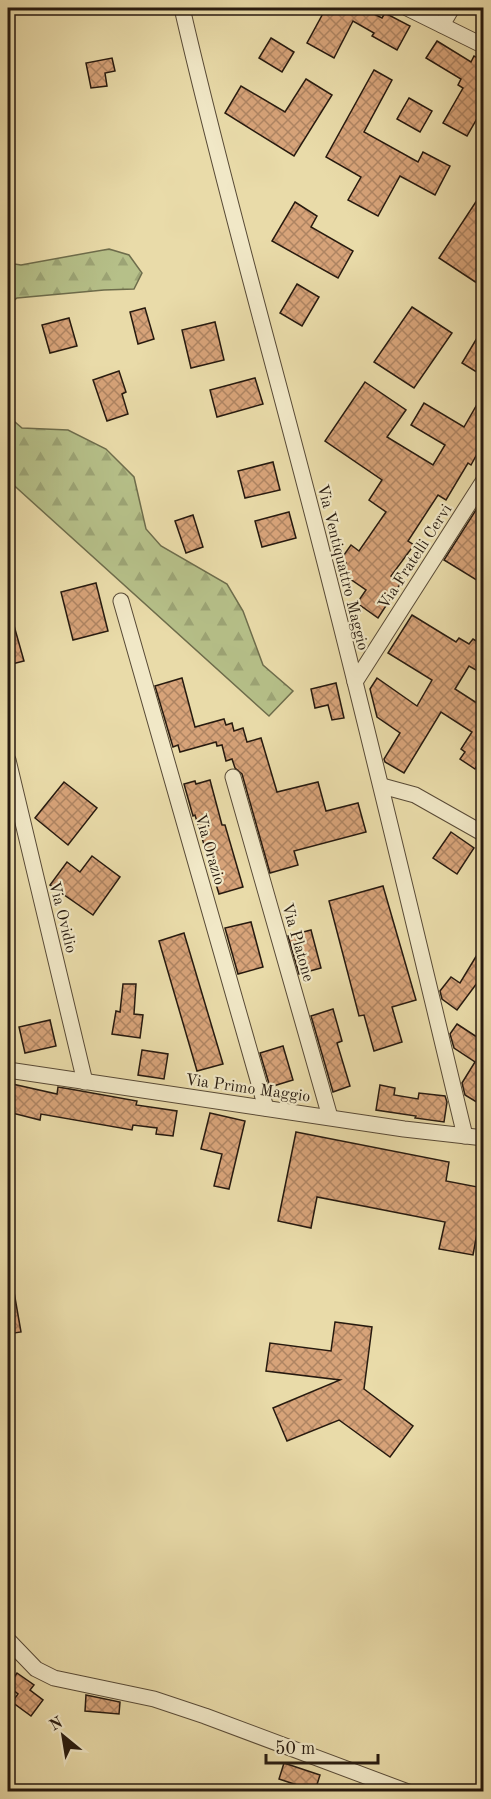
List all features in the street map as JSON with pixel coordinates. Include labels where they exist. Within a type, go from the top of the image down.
[{"type":"street","name":"Via Ventiquattro Maggio","points":[[182,8],[210,128],[355,682],[465,1136]]},
{"type":"street","points":[[407,8],[483,46]]},
{"type":"street","points":[[442,25],[452,8]]},
{"type":"street","name":"Via Fratelli Cervi","points":[[355,682],[483,480]]},
{"type":"street","name":"Via Orazio","points":[[121,601],[266,1108]]},
{"type":"street","name":"Via Ovidio","points":[[8,760],[86,1082]]},
{"type":"street","name":"Via Platone","points":[[233,777],[330,1117]]},
{"type":"street","points":[[381,786],[415,795],[483,834]]},
{"type":"street","name":"Via Primo Maggio","points":[[8,1071],[483,1138]]},
{"type":"street","points":[[8,1641],[36,1669],[54,1678],[154,1699],[408,1791]]},
{"type":"green space","points":[[109,249],[129,255],[142,273],[134,289],[17,298],[8,305],[8,263],[21,265]]},
{"type":"green space","points":[[8,416],[22,428],[68,430],[106,449],[134,477],[146,529],[161,546],[227,584],[243,611],[263,665],[293,691],[269,716],[8,480]]},
{"type":"building","points":[[326,8],[362,8],[382,18],[385,13],[410,26],[397,50],[372,36],[374,33],[353,21],[334,58],[307,43]]},
{"type":"building","points":[[271,38],[294,52],[282,72],[259,58]]},
{"type":"building","points":[[437,41],[471,62],[474,56],[483,61],[483,108],[467,136],[443,123],[463,88],[458,85],[461,79],[426,58]]},
{"type":"building","points":[[112,58],[115,71],[105,73],[107,86],[91,88],[86,63]]},
{"type":"building","points":[[374,70],[392,80],[364,132],[418,162],[423,152],[450,166],[435,195],[400,176],[378,216],[348,200],[361,177],[326,157]]},
{"type":"building","points":[[306,79],[332,95],[294,156],[225,113],[241,86],[285,112]]},
{"type":"building","points":[[409,98],[432,111],[420,132],[397,119]]},
{"type":"building","points":[[483,191],[483,287],[439,258]]},
{"type":"building","points":[[295,202],[317,216],[311,227],[353,251],[338,278],[272,241]]},
{"type":"building","points":[[297,284],[319,297],[302,326],[280,313]]},
{"type":"building","points":[[412,307],[452,333],[414,388],[374,362]]},
{"type":"building","points":[[145,308],[154,339],[138,344],[130,312]]},
{"type":"building","points":[[69,318],[77,346],[50,353],[42,325]]},
{"type":"building","points":[[215,322],[224,360],[191,368],[182,330]]},
{"type":"building","points":[[483,328],[483,376],[462,363]]},
{"type":"building","points":[[119,371],[126,392],[122,394],[128,414],[107,421],[93,380]]},
{"type":"building","points":[[255,378],[263,404],[217,417],[210,390]]},
{"type":"building","points":[[365,382],[406,410],[387,437],[433,465],[445,445],[411,425],[424,403],[464,427],[483,394],[483,443],[471,465],[468,463],[446,500],[438,495],[408,541],[414,545],[391,576],[401,583],[378,618],[357,603],[366,590],[340,572],[346,563],[341,559],[351,545],[359,551],[386,512],[369,500],[382,480],[325,441]]},
{"type":"building","points":[[273,462],[280,490],[245,498],[238,471]]},
{"type":"building","points":[[483,499],[483,584],[444,560]]},
{"type":"building","points":[[289,512],[296,538],[262,547],[255,521]]},
{"type":"building","points":[[193,515],[203,547],[186,553],[175,521]]},
{"type":"building","points":[[96,583],[108,631],[73,640],[61,592]]},
{"type":"building","points":[[11,615],[24,661],[8,665],[8,616]]},
{"type":"building","points":[[412,615],[456,642],[459,638],[469,644],[473,639],[483,645],[483,674],[469,666],[455,689],[483,707],[483,756],[475,769],[460,759],[465,752],[461,749],[472,732],[441,712],[404,773],[385,762],[384,759],[400,733],[377,717],[370,689],[377,678],[417,706],[432,680],[388,653]]},
{"type":"building","points":[[182,678],[195,727],[224,719],[226,725],[232,723],[234,731],[243,728],[247,742],[261,738],[277,792],[318,782],[326,811],[358,803],[366,832],[294,851],[298,865],[270,873],[242,774],[235,768],[232,759],[226,761],[222,745],[217,746],[216,742],[180,752],[178,745],[173,747],[155,686]]},
{"type":"building","points":[[336,683],[344,718],[332,720],[328,705],[315,708],[311,689]]},
{"type":"building","points":[[210,780],[243,887],[219,894],[184,784],[195,781],[196,784]]},
{"type":"building","points":[[64,782],[97,808],[68,845],[35,818]]},
{"type":"building","points":[[451,832],[474,848],[457,874],[433,858]]},
{"type":"building","points":[[92,856],[120,877],[93,915],[50,885],[67,862],[80,872]]},
{"type":"building","points":[[383,886],[416,1000],[392,1007],[402,1042],[374,1051],[364,1015],[359,1016],[329,901]]},
{"type":"building","points":[[251,922],[263,967],[238,974],[225,928]]},
{"type":"building","points":[[311,930],[321,968],[299,974],[288,936]]},
{"type":"building","points":[[184,933],[223,1064],[197,1071],[159,941]]},
{"type":"building","points":[[483,945],[483,987],[477,983],[457,1010],[442,999],[440,991],[451,977],[460,983]]},
{"type":"building","points":[[123,984],[136,984],[134,1014],[143,1015],[140,1038],[112,1034],[116,1011],[120,1012]]},
{"type":"building","points":[[333,1009],[342,1041],[337,1043],[350,1086],[333,1092],[311,1016]]},
{"type":"building","points":[[50,1020],[56,1046],[25,1053],[19,1027]]},
{"type":"building","points":[[457,1024],[483,1041],[483,1106],[465,1095],[462,1083],[475,1062],[454,1048],[450,1034]]},
{"type":"building","points":[[283,1046],[293,1080],[270,1087],[260,1053]]},
{"type":"building","points":[[142,1050],[168,1054],[164,1079],[138,1075]]},
{"type":"building","points":[[8,1083],[57,1094],[58,1087],[137,1101],[136,1105],[177,1111],[173,1136],[156,1134],[157,1128],[133,1125],[132,1130],[41,1114],[40,1120],[8,1112]]},
{"type":"building","points":[[380,1085],[395,1088],[394,1095],[418,1099],[419,1093],[445,1096],[447,1102],[444,1122],[376,1110]]},
{"type":"building","points":[[210,1113],[245,1121],[229,1189],[214,1186],[222,1154],[201,1149]]},
{"type":"building","points":[[296,1132],[449,1162],[446,1181],[483,1188],[483,1201],[473,1255],[439,1249],[445,1222],[317,1197],[311,1228],[278,1221]]},
{"type":"building","points":[[14,1292],[21,1332],[8,1334],[8,1293]]},
{"type":"building","points":[[335,1322],[372,1327],[364,1389],[413,1426],[390,1457],[339,1420],[287,1441],[273,1408],[340,1380],[266,1371],[270,1343],[331,1351]]},
{"type":"building","points":[[17,1673],[34,1685],[30,1690],[43,1700],[31,1716],[12,1702],[18,1694],[8,1686]]},
{"type":"building","points":[[86,1695],[120,1702],[119,1714],[85,1711]]},
{"type":"building","points":[[284,1763],[320,1775],[315,1791],[279,1779]]}]
